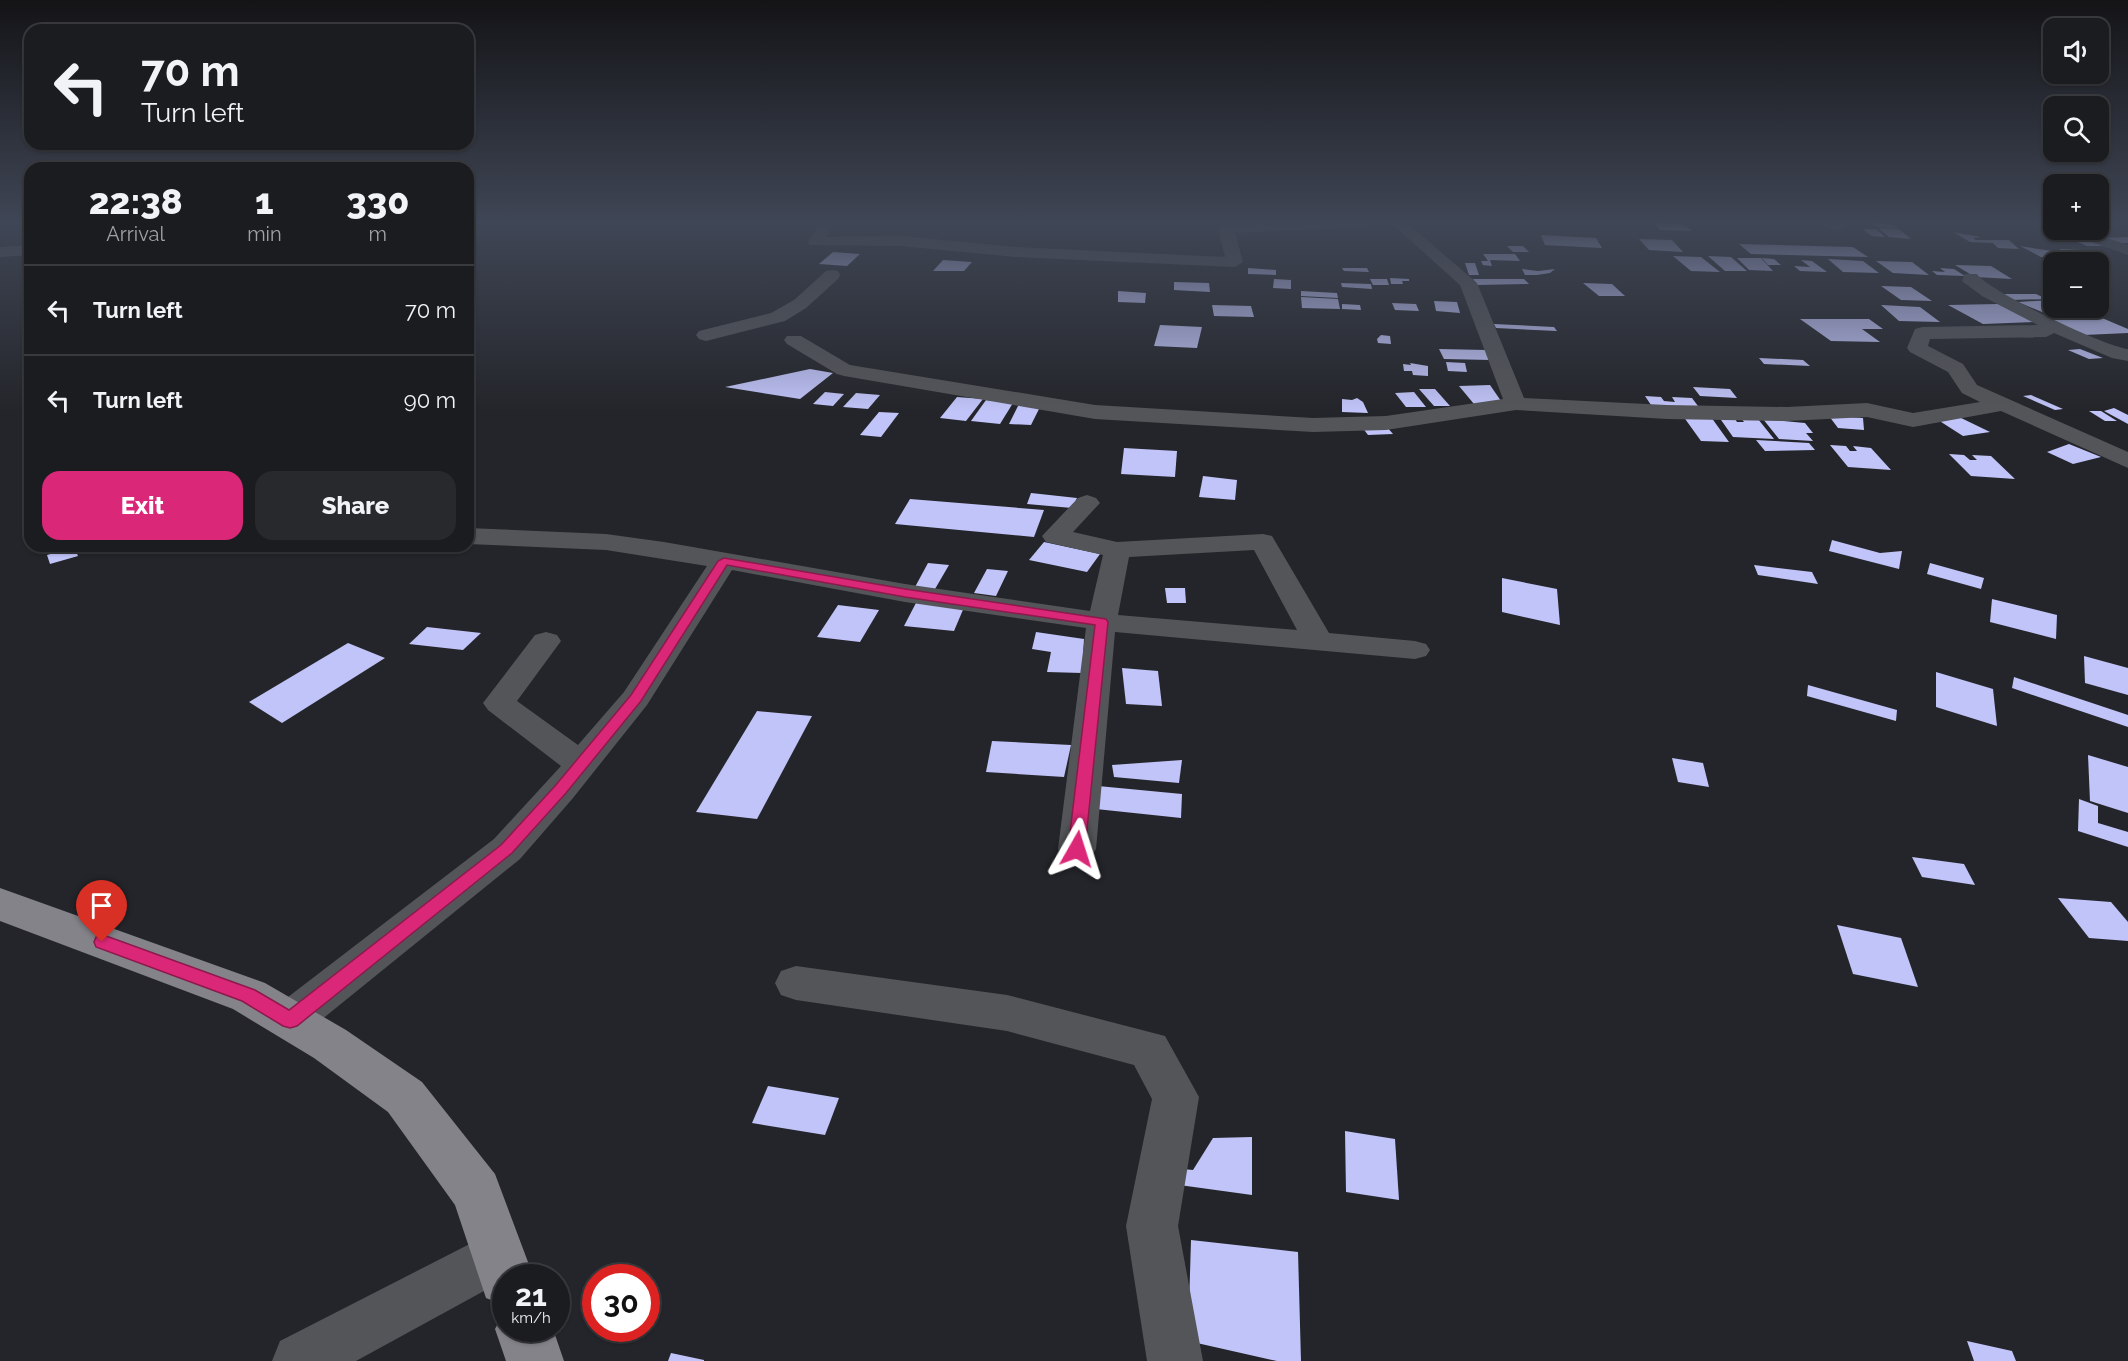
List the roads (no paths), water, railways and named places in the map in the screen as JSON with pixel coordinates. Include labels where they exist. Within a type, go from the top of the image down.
[{"type":"main road","points":[[0,904],[249,996],[330,1044],[405,1097],[477,1192],[501,1264]]},
{"type":"main road","points":[[528,1342],[535,1361]]},
{"type":"street","points":[[706,335],[778,317],[800,304],[820,286]]},
{"type":"street","points":[[1469,286],[1516,404]]},
{"type":"street","points":[[1978,286],[2025,313],[2128,355]]},
{"type":"street","points":[[2046,331],[1922,333],[1917,348],[1956,368],[1969,389],[2127,460]]},
{"type":"street","points":[[794,340],[844,370],[1095,412],[1313,425],[1386,423],[1516,404],[1667,412],[1787,414],[1867,410],[1913,420],[2004,404]]},
{"type":"street","points":[[1087,503],[1055,536],[1117,550],[1263,542],[1318,641]]},
{"type":"street","points":[[474,536],[606,542],[905,593],[1102,622],[1415,650]]},
{"type":"street","points":[[1077,849],[1102,622],[1117,550]]},
{"type":"street","points":[[290,1020],[507,849],[636,698],[724,561]]},
{"type":"street","points":[[546,641],[499,704],[581,764]]},
{"type":"street","points":[[796,983],[1007,1013],[1149,1050],[1176,1097],[1152,1227],[1175,1361]]},
{"type":"street","points":[[300,1361],[492,1272]]}]
